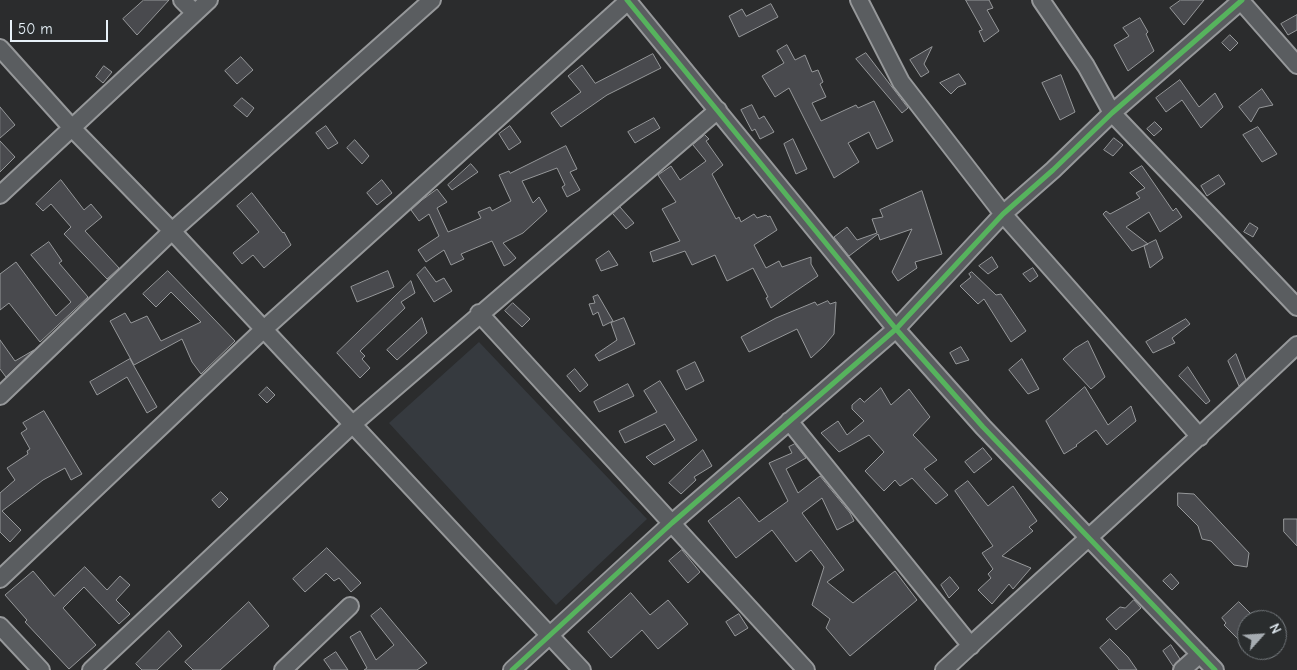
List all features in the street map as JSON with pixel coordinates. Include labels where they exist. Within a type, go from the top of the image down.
[{"type":"street","points":[[182,0],[195,13]]},
{"type":"street","points":[[0,195],[209,0]]},
{"type":"street","points":[[0,396],[172,231],[432,0]]},
{"type":"street","points":[[0,579],[263,330],[627,0],[896,330],[983,427],[1215,670]]},
{"type":"street","points":[[859,0],[901,82],[1003,214],[1200,437]]},
{"type":"street","points":[[1041,0],[1086,66],[1112,113],[1297,307]]},
{"type":"street","points":[[512,670],[672,523],[896,330],[1003,214],[1053,170],[1112,113],[1241,0],[1297,65]]},
{"type":"street","points":[[0,48],[72,128],[172,231],[582,670]]},
{"type":"street","points":[[91,670],[353,424],[718,110]]},
{"type":"street","points":[[479,314],[806,670]]},
{"type":"street","points":[[944,670],[1200,437],[1297,345]]},
{"type":"street","points":[[789,421],[971,646]]},
{"type":"street","points":[[283,670],[350,606]]},
{"type":"street","points":[[0,626],[41,670]]},
{"type":"street","points":[[1182,670],[1200,654]]},
{"type":"shaded area","points":[[479,342],[647,519],[556,605],[389,423]]},
{"type":"building","points":[[144,0],[169,0],[137,35],[123,19]]},
{"type":"building","points":[[966,0],[989,0],[993,8],[987,10],[999,31],[984,42],[979,31],[982,30]]},
{"type":"building","points":[[1181,0],[1204,0],[1184,25],[1170,8]]},
{"type":"building","points":[[771,4],[778,17],[739,37],[729,16],[742,9],[746,16]]},
{"type":"building","points":[[1297,15],[1297,30],[1288,35],[1281,24]]},
{"type":"building","points":[[1140,18],[1148,32],[1146,34],[1154,51],[1128,71],[1114,45],[1129,36],[1123,28]]},
{"type":"building","points":[[1230,35],[1238,43],[1230,51],[1222,43]]},
{"type":"building","points":[[787,45],[795,60],[805,55],[812,72],[818,70],[823,82],[820,84],[826,97],[812,103],[821,121],[856,105],[858,108],[874,101],[893,141],[877,149],[869,132],[848,143],[859,162],[834,178],[789,88],[775,97],[762,76],[784,63],[777,51]]},
{"type":"building","points":[[932,47],[924,64],[929,72],[921,77],[910,60]]},
{"type":"building","points":[[866,53],[908,108],[902,113],[856,59]]},
{"type":"building","points":[[653,54],[661,68],[607,95],[561,127],[551,113],[581,92],[568,76],[582,65],[595,83]]},
{"type":"building","points":[[241,57],[253,70],[237,84],[225,71]]},
{"type":"building","points":[[104,66],[112,72],[103,83],[96,77]]},
{"type":"building","points":[[959,74],[966,84],[958,87],[951,94],[940,83]]},
{"type":"building","points":[[1061,75],[1075,112],[1060,120],[1042,83]]},
{"type":"building","points":[[1180,80],[1199,107],[1215,93],[1223,107],[1201,128],[1182,100],[1166,112],[1156,98]]},
{"type":"building","points":[[1262,89],[1273,105],[1259,108],[1251,122],[1239,107]]},
{"type":"building","points":[[242,98],[254,108],[247,117],[234,106]]},
{"type":"building","points":[[752,105],[759,119],[764,116],[774,132],[760,139],[755,129],[752,131],[741,110]]},
{"type":"building","points":[[0,107],[15,125],[0,138]]},
{"type":"building","points":[[654,118],[660,128],[635,143],[628,132]]},
{"type":"building","points":[[1155,122],[1162,129],[1154,136],[1147,129]]},
{"type":"building","points":[[326,126],[338,143],[328,149],[316,133]]},
{"type":"building","points":[[510,126],[521,142],[509,150],[499,134]]},
{"type":"building","points":[[1258,127],[1277,154],[1262,162],[1243,135]]},
{"type":"building","points":[[705,135],[709,139],[706,141],[723,165],[712,174],[736,219],[739,217],[741,222],[754,214],[757,218],[766,215],[770,216],[777,230],[754,245],[766,268],[779,261],[782,267],[811,257],[811,264],[818,276],[771,308],[766,298],[768,297],[753,268],[727,281],[715,255],[692,265],[685,251],[653,262],[650,252],[680,241],[662,209],[676,202],[658,175],[671,166],[680,180],[706,161],[693,145]]},
{"type":"building","points":[[1114,138],[1123,145],[1113,156],[1104,150]]},
{"type":"building","points":[[793,139],[807,169],[796,174],[784,144]]},
{"type":"building","points":[[355,140],[369,156],[362,164],[347,148]]},
{"type":"building","points":[[0,141],[15,157],[0,172]]},
{"type":"building","points":[[566,146],[577,169],[570,172],[580,190],[567,197],[562,187],[565,185],[557,168],[522,181],[533,203],[539,197],[547,211],[523,233],[503,243],[516,258],[510,263],[504,266],[492,241],[461,254],[464,259],[451,265],[444,250],[426,262],[418,250],[439,236],[429,214],[419,221],[411,210],[422,200],[437,189],[447,202],[437,208],[448,232],[481,218],[478,212],[490,207],[492,211],[511,201],[499,175],[509,171],[510,173]]},
{"type":"building","points":[[471,164],[478,172],[452,190],[448,185]]},
{"type":"building","points":[[1142,166],[1173,211],[1176,208],[1182,217],[1160,232],[1149,212],[1126,227],[1148,244],[1132,251],[1103,214],[1106,211],[1110,214],[1140,198],[1136,193],[1145,188],[1130,173]]},
{"type":"building","points":[[1219,175],[1225,184],[1207,196],[1201,186]]},
{"type":"building","points":[[61,180],[84,210],[91,204],[102,217],[85,231],[119,268],[107,279],[64,234],[71,227],[51,204],[43,211],[36,204]]},
{"type":"building","points":[[382,180],[392,193],[377,205],[367,193]]},
{"type":"building","points":[[922,191],[942,254],[915,262],[917,268],[898,281],[892,272],[912,229],[880,240],[878,234],[849,256],[834,237],[847,227],[857,240],[877,233],[872,219],[883,217],[880,210]]},
{"type":"building","points":[[252,193],[284,232],[291,245],[264,268],[253,255],[242,264],[233,253],[259,232],[237,206]]},
{"type":"building","points":[[620,207],[634,223],[626,229],[613,214]]},
{"type":"building","points":[[1250,223],[1258,228],[1253,237],[1244,232]]},
{"type":"building","points":[[1156,240],[1163,258],[1150,268],[1144,246]]},
{"type":"building","points":[[49,242],[62,261],[59,263],[88,297],[40,342],[9,303],[0,310],[0,274],[16,262],[56,316],[71,302],[31,255]]},
{"type":"building","points":[[609,251],[618,265],[601,271],[596,260]]},
{"type":"building","points":[[992,257],[998,267],[988,274],[979,266]]},
{"type":"building","points":[[425,267],[436,282],[444,278],[452,291],[434,302],[417,275]]},
{"type":"building","points":[[1033,268],[1038,276],[1030,282],[1023,274]]},
{"type":"building","points":[[168,271],[235,341],[201,374],[192,362],[182,339],[134,365],[110,321],[125,313],[131,323],[147,316],[161,341],[201,322],[171,292],[156,307],[143,294]]},
{"type":"building","points":[[388,271],[394,287],[357,302],[351,287]]},
{"type":"building","points":[[972,272],[996,295],[1001,294],[1026,331],[1011,342],[984,299],[978,304],[960,286],[971,277],[969,274]]},
{"type":"building","points":[[411,281],[415,293],[401,302],[405,308],[360,351],[365,356],[362,359],[370,368],[360,378],[337,353]]},
{"type":"building","points":[[598,295],[613,321],[603,326],[598,312],[593,315],[589,304],[595,303],[593,297]]},
{"type":"building","points":[[828,301],[830,304],[836,302],[834,334],[811,358],[797,329],[749,352],[741,337],[776,318],[815,302],[817,305]]},
{"type":"building","points":[[513,303],[530,319],[522,327],[505,311]]},
{"type":"building","points":[[422,318],[427,333],[397,360],[387,350]]},
{"type":"building","points":[[624,318],[635,344],[599,361],[595,355],[617,340],[611,323]]},
{"type":"building","points":[[1186,319],[1190,324],[1172,338],[1175,343],[1153,353],[1146,342]]},
{"type":"building","points":[[0,340],[15,361],[34,350],[6,377],[0,369]]},
{"type":"building","points":[[1088,341],[1105,377],[1091,389],[1063,359],[1074,349]]},
{"type":"building","points":[[961,347],[969,360],[956,364],[950,353]]},
{"type":"building","points":[[1236,354],[1246,380],[1239,386],[1228,361]]},
{"type":"building","points":[[130,359],[157,407],[147,413],[127,377],[97,395],[90,382]]},
{"type":"building","points":[[1022,359],[1039,389],[1028,394],[1009,370]]},
{"type":"building","points":[[695,362],[704,381],[686,390],[677,371]]},
{"type":"building","points":[[1188,367],[1210,401],[1206,404],[1179,376]]},
{"type":"building","points":[[575,369],[588,385],[580,392],[567,376]]},
{"type":"building","points":[[660,381],[697,440],[654,465],[646,457],[675,440],[665,424],[625,443],[619,431],[657,412],[644,391]]},
{"type":"building","points":[[628,384],[634,396],[599,412],[594,402]]},
{"type":"building","points":[[267,387],[275,395],[267,403],[259,395]]},
{"type":"building","points":[[1085,387],[1108,425],[1131,406],[1136,421],[1107,445],[1096,430],[1064,454],[1046,421]]},
{"type":"building","points":[[881,388],[891,405],[909,389],[930,417],[913,435],[937,460],[924,469],[948,495],[936,504],[912,478],[900,486],[895,480],[884,491],[865,471],[884,452],[869,435],[839,452],[821,433],[838,421],[847,435],[864,421],[852,409],[852,405],[860,398],[864,402]]},
{"type":"building","points":[[44,411],[82,474],[71,480],[65,468],[43,480],[2,511],[21,530],[10,542],[0,532],[0,493],[15,480],[7,468],[28,454],[27,451],[30,449],[21,433],[27,429],[23,423]]},
{"type":"building","points":[[795,444],[806,458],[786,469],[798,493],[820,476],[850,513],[854,521],[837,530],[822,498],[802,513],[844,570],[827,582],[853,603],[895,571],[917,600],[850,656],[826,628],[830,619],[812,605],[824,567],[811,550],[796,562],[772,530],[736,558],[708,521],[739,497],[759,522],[788,501],[769,463],[792,453],[789,447]]},
{"type":"building","points":[[983,448],[992,459],[974,473],[965,462]]},
{"type":"building","points":[[703,450],[712,466],[694,477],[696,480],[681,494],[669,483]]},
{"type":"building","points":[[968,481],[988,506],[1013,486],[1037,521],[1029,527],[1033,531],[1002,556],[1031,568],[1013,589],[1009,584],[992,604],[978,590],[991,578],[988,574],[993,569],[982,553],[993,546],[955,491]]},
{"type":"building","points":[[221,492],[228,499],[219,508],[212,500]]},
{"type":"building","points":[[1178,493],[1194,494],[1249,553],[1247,567],[1234,565],[1211,541],[1202,539],[1198,526],[1178,506]]},
{"type":"building","points":[[1284,519],[1297,519],[1297,546],[1284,532]]},
{"type":"building","points":[[327,548],[361,583],[351,592],[339,578],[334,581],[326,573],[305,592],[293,579]]},
{"type":"building","points":[[682,550],[700,572],[688,583],[669,561]]},
{"type":"building","points":[[85,567],[107,590],[120,576],[130,585],[116,600],[130,614],[119,624],[84,587],[63,608],[96,645],[69,669],[25,622],[27,620],[5,595],[33,571],[54,596]]},
{"type":"building","points":[[1171,574],[1179,583],[1172,590],[1163,581]]},
{"type":"building","points":[[950,577],[959,588],[949,598],[941,585]]},
{"type":"building","points":[[631,593],[650,615],[668,600],[688,624],[658,649],[642,630],[611,658],[588,632]]},
{"type":"building","points":[[1134,600],[1141,608],[1116,630],[1106,619],[1120,607],[1125,608]]},
{"type":"building","points":[[249,602],[269,626],[220,670],[193,670],[185,662]]},
{"type":"building","points":[[1239,602],[1247,610],[1237,610],[1237,638],[1224,625],[1226,623],[1222,618]]},
{"type":"building","points":[[381,608],[427,663],[417,670],[364,670],[367,668],[350,637],[360,631],[376,660],[394,645],[371,616]]},
{"type":"building","points":[[739,614],[748,628],[735,636],[726,622]]},
{"type":"building","points":[[169,631],[182,646],[157,670],[142,670],[136,664]]},
{"type":"building","points":[[1110,639],[1128,657],[1137,670],[1119,670],[1100,648]]},
{"type":"building","points":[[1171,645],[1180,659],[1173,666],[1163,651]]},
{"type":"building","points":[[336,652],[348,670],[331,670],[324,660]]},
{"type":"cycle path","points":[[627,0],[896,329],[983,427],[1215,670]]},
{"type":"cycle path","points":[[512,670],[672,523],[896,329],[1003,214],[1053,170],[1112,113],[1242,0]]}]
